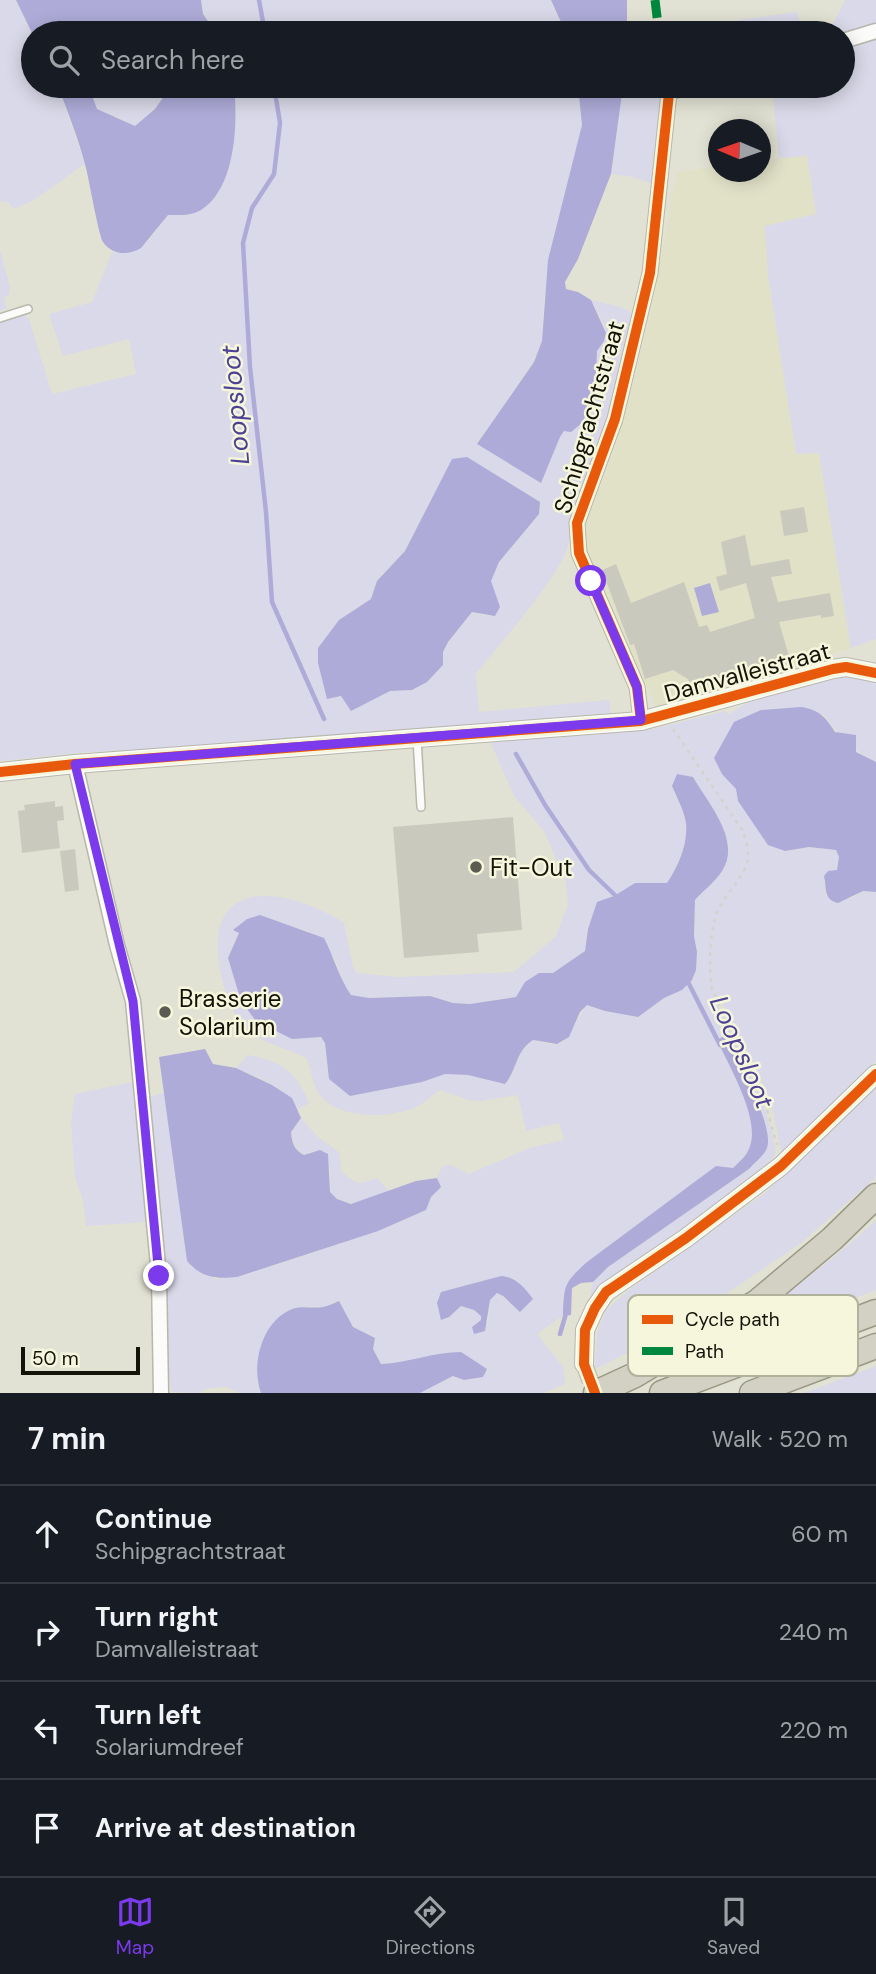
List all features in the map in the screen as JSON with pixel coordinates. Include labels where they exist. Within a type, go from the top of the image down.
[{"type":"highway","points":[[766,1295],[832,1239],[876,1196]]},
{"type":"highway","points":[[858,1319],[876,1312]]},
{"type":"highway","points":[[858,1353],[876,1346]]},
{"type":"highway","points":[[596,1393],[633,1376]]},
{"type":"highway","points":[[663,1393],[708,1376]]},
{"type":"highway","points":[[752,1393],[797,1376]]},
{"type":"street","points":[[855,37],[876,31]]},
{"type":"street","name":"Schipgrachtstraat","points":[[641,720],[637,687],[579,553],[577,523],[615,419],[650,274],[668,98]]},
{"type":"street","name":"Damvalleistraat","points":[[0,772],[641,720],[833,669],[846,667],[876,673]]},
{"type":"street","points":[[75,764],[133,1001],[159,1276],[160,1393]]},
{"type":"street","points":[[584,1364],[585,1330],[595,1308],[607,1292],[686,1238],[781,1166],[876,1074]]},
{"type":"lane","points":[[0,318],[28,309]]},
{"type":"lane","points":[[417,738],[421,807]]},
{"type":"path","points":[[663,715],[743,831],[748,849],[747,864],[715,919],[710,972],[712,989],[764,1099],[781,1166]]},
{"type":"shaded area","points":[[0,0],[16,0],[26,21],[21,21],[21,98],[62,98],[85,164],[34,200],[14,209],[6,201],[0,203]]},
{"type":"shaded area","points":[[201,0],[551,0],[561,21],[208,21],[203,14]]},
{"type":"shaded area","points":[[845,0],[876,0],[876,639],[851,648],[819,453],[796,454],[768,276],[765,226],[816,214],[807,156],[779,158],[773,98],[855,98],[855,21],[834,21]]},
{"type":"shaded area","points":[[797,12],[800,21],[732,21]]},
{"type":"shaded area","points":[[93,98],[163,98],[136,126],[97,109]]},
{"type":"shaded area","points":[[234,98],[579,98],[582,125],[544,299],[542,341],[534,361],[477,444],[541,482],[560,437],[595,396],[597,351],[604,341],[605,327],[591,300],[631,312],[625,359],[580,497],[563,559],[533,604],[476,674],[479,712],[609,700],[611,714],[155,750],[88,752],[0,761],[0,323],[25,315],[29,319],[52,394],[136,374],[129,339],[63,356],[49,314],[92,302],[112,252],[122,253],[139,248],[168,215],[193,213],[213,200],[228,171],[235,135]],"holes":[[[452,459],[540,502],[539,514],[499,562],[490,581],[493,588],[487,616],[472,612],[448,642],[443,652],[443,665],[427,682],[412,690],[390,691],[351,710],[341,696],[327,698],[339,620],[371,599],[377,581],[405,551]]]},
{"type":"shaded area","points":[[621,98],[662,98],[659,186],[633,177],[611,174]]},
{"type":"shaded area","points":[[807,156],[816,215],[765,226],[768,276],[796,454],[819,453],[851,648],[656,707],[591,564],[584,527],[612,457],[628,403],[650,316],[677,172],[708,167],[708,182],[771,182],[771,159]]},
{"type":"shaded area","points":[[0,250],[10,286],[9,295],[4,297],[7,308],[0,311]]},
{"type":"shaded area","points":[[835,676],[861,677],[876,681],[876,762],[846,742],[823,714],[736,789],[738,801],[785,851],[809,847],[836,850],[839,857],[837,870],[824,876],[826,896],[850,899],[863,891],[876,892],[876,1061],[781,1152],[773,1112],[759,1076],[721,1001],[717,1003],[762,1100],[776,1152],[769,1164],[746,1184],[623,1273],[594,1298],[590,1294],[593,1282],[608,1267],[749,1169],[766,1151],[768,1138],[760,1108],[724,1036],[717,1041],[742,1092],[751,1121],[749,1150],[733,1168],[564,1293],[563,1316],[537,1334],[564,1368],[565,1384],[543,1393],[420,1393],[454,1376],[464,1380],[483,1377],[449,1352],[381,1364],[373,1349],[375,1338],[353,1327],[339,1301],[324,1307],[299,1307],[257,1381],[261,1393],[239,1393],[227,1387],[210,1388],[196,1393],[172,1392],[169,1379],[167,1298],[148,1097],[165,1093],[187,1261],[215,1279],[294,1259],[426,1210],[431,1197],[441,1187],[437,1178],[442,1166],[451,1165],[469,1174],[529,1148],[564,1140],[559,1123],[526,1131],[518,1095],[481,1101],[469,1100],[441,1090],[418,1106],[381,1115],[352,1113],[328,1103],[314,1083],[307,1059],[251,1033],[240,1023],[233,1010],[221,975],[218,942],[223,919],[235,905],[252,897],[273,896],[321,910],[344,923],[353,967],[357,973],[398,977],[514,972],[556,936],[568,904],[566,882],[544,831],[514,796],[489,739],[634,728],[649,730],[725,711],[730,714],[766,695]],"holes":[[[693,777],[722,827],[729,845],[721,872],[695,900],[694,936],[697,952],[696,970],[692,980],[682,990],[664,998],[638,1017],[588,1005],[561,1042],[550,1044],[533,1040],[527,1045],[505,1084],[468,1075],[445,1074],[422,1082],[350,1096],[327,1067],[325,1043],[321,1037],[303,1038],[256,1021],[241,1001],[228,958],[239,933],[260,915],[307,931],[335,959],[343,983],[351,995],[369,998],[430,996],[453,1003],[470,1004],[516,997],[539,973],[553,973],[585,951],[588,929],[598,902],[615,896],[635,883],[667,883],[681,855],[686,832],[684,815],[672,787]],[[501,1276],[510,1302],[497,1293],[490,1299],[488,1322],[481,1320],[481,1316],[474,1310],[461,1306],[449,1317],[442,1292]]]},
{"type":"shaded area","points":[[248,1055],[286,1069],[299,1083],[309,1103],[297,1110],[279,1089],[236,1068]]},
{"type":"shaded area","points":[[132,1082],[148,1222],[86,1226],[83,1200],[75,1178],[71,1122],[75,1094]]},
{"type":"shaded area","points":[[876,1083],[876,1177],[801,1243],[724,1295],[628,1295],[628,1352],[595,1369],[597,1333],[606,1310],[630,1289],[766,1192]]},
{"type":"shaded area","points":[[301,1118],[317,1136],[340,1153],[341,1171],[346,1176],[358,1182],[377,1178],[389,1191],[352,1203],[330,1193],[330,1168],[312,1151],[305,1155],[293,1143],[291,1132]]},
{"type":"shaded area","points":[[876,1220],[876,1290],[858,1297],[784,1295],[829,1260]]},
{"type":"shaded area","points":[[876,1366],[876,1393],[804,1393],[849,1376],[858,1376],[858,1373]]},
{"type":"water","points":[[16,0],[201,0],[203,14],[208,21],[26,21]]},
{"type":"water","points":[[551,0],[627,0],[627,21],[561,21]]},
{"type":"water","points":[[62,98],[93,98],[97,109],[135,126],[155,109],[163,98],[234,98],[235,135],[232,153],[228,171],[213,200],[193,213],[168,215],[141,248],[126,253],[111,250],[101,238],[83,158]]},
{"type":"water","points":[[579,98],[621,98],[611,174],[578,259],[565,282],[566,289],[591,300],[606,333],[597,351],[595,396],[582,423],[571,432],[564,431],[560,437],[541,483],[477,444],[534,362],[542,341],[548,260],[582,125]]},
{"type":"water","points":[[467,457],[540,502],[539,514],[499,562],[491,581],[500,607],[495,616],[472,612],[448,642],[443,652],[443,665],[427,682],[412,690],[390,691],[351,711],[341,696],[327,699],[318,663],[318,648],[339,620],[371,599],[377,581],[405,551],[452,459]]},
{"type":"water","points":[[710,583],[719,612],[702,616],[694,588]]},
{"type":"water","points":[[801,707],[821,715],[835,732],[856,735],[856,752],[876,762],[876,892],[863,891],[838,903],[830,899],[826,893],[824,876],[828,871],[837,870],[839,857],[836,850],[809,847],[785,851],[768,845],[738,801],[736,789],[722,774],[714,758],[734,722],[761,710]]},
{"type":"water","points":[[677,774],[693,777],[714,810],[726,835],[727,859],[719,875],[695,900],[694,936],[697,952],[696,970],[692,980],[682,990],[664,998],[638,1017],[587,1005],[580,1012],[569,1037],[557,1044],[533,1040],[527,1045],[505,1084],[468,1075],[445,1074],[422,1082],[350,1096],[329,1079],[325,1043],[321,1037],[292,1039],[256,1021],[241,1001],[228,958],[239,933],[233,930],[247,919],[260,915],[324,938],[351,995],[369,998],[430,996],[453,1003],[470,1004],[516,997],[525,982],[539,973],[553,973],[585,951],[588,929],[597,902],[614,896],[635,883],[667,883],[681,855],[686,832],[684,815],[672,786]]},
{"type":"water","points":[[724,1036],[760,1108],[768,1138],[766,1151],[749,1169],[608,1267],[593,1282],[581,1283],[572,1288],[571,1315],[563,1316],[567,1285],[587,1262],[716,1166],[733,1168],[747,1153],[752,1134],[751,1121],[742,1092],[717,1040]]},
{"type":"water","points":[[205,1049],[213,1064],[236,1068],[292,1098],[301,1118],[291,1132],[294,1146],[304,1155],[320,1150],[328,1154],[330,1192],[337,1199],[351,1204],[416,1181],[437,1178],[441,1187],[431,1197],[426,1210],[378,1231],[237,1277],[215,1277],[198,1271],[187,1261],[159,1057]]},
{"type":"water","points":[[501,1276],[515,1281],[533,1299],[520,1312],[497,1293],[490,1300],[485,1331],[474,1334],[472,1327],[481,1320],[481,1316],[474,1310],[461,1306],[449,1317],[441,1320],[437,1303],[441,1292]]},
{"type":"water","points":[[339,1301],[353,1327],[375,1338],[373,1349],[381,1364],[461,1352],[487,1369],[483,1377],[464,1380],[453,1376],[420,1393],[261,1393],[258,1358],[265,1335],[272,1325],[290,1310],[323,1307]]},
{"type":"building","points":[[804,507],[808,532],[784,536],[780,511]]},
{"type":"building","points":[[745,535],[751,566],[789,559],[792,574],[771,577],[778,602],[830,593],[834,616],[821,618],[821,615],[779,622],[791,663],[722,684],[721,681],[692,690],[688,679],[673,670],[645,679],[634,644],[630,645],[602,570],[616,564],[631,603],[684,582],[699,627],[707,625],[710,632],[755,618],[746,583],[720,591],[716,577],[727,574],[721,542]]},
{"type":"building","points":[[55,801],[55,807],[63,806],[64,820],[57,821],[60,848],[22,853],[18,811],[25,810],[24,805]]},
{"type":"building","points":[[513,817],[522,930],[477,934],[479,952],[404,958],[393,827]]},
{"type":"building","points":[[75,849],[79,890],[65,892],[60,851]]},
{"type":"waterway","name":"Loopsloot","points":[[259,0],[263,21]]},
{"type":"waterway","name":"Loopsloot","points":[[276,98],[280,123],[274,174],[252,208],[243,243],[250,367],[266,512],[272,602],[324,719]]},
{"type":"waterway","name":"Loopsloot","points":[[516,754],[545,805],[589,870],[618,898]]},
{"type":"waterway","name":"Loopsloot","points":[[686,978],[720,1045]]},
{"type":"waterway","name":"Loopsloot","points":[[560,1334],[567,1310]]},
{"type":"tunnel","points":[[584,1364],[595,1393]]},
{"type":"marked path","points":[[655,0],[658,21]]},
{"type":"cycle path","points":[[641,721],[637,687],[579,553],[577,523],[615,419],[650,273],[668,98]]},
{"type":"cycle path","points":[[0,772],[641,721],[833,669],[846,667],[876,673]]},
{"type":"cycle path","points":[[595,1393],[584,1364],[585,1330],[606,1292],[686,1238],[781,1166],[876,1074]]},
{"type":"place","name":"Fit-Out","points":[[476,867]]},
{"type":"place","name":"Brasserie Solarium","points":[[165,1012]]},
{"type":"route","points":[[159,1276],[133,1001],[117,945],[75,764],[641,720],[637,687],[591,581]]}]
